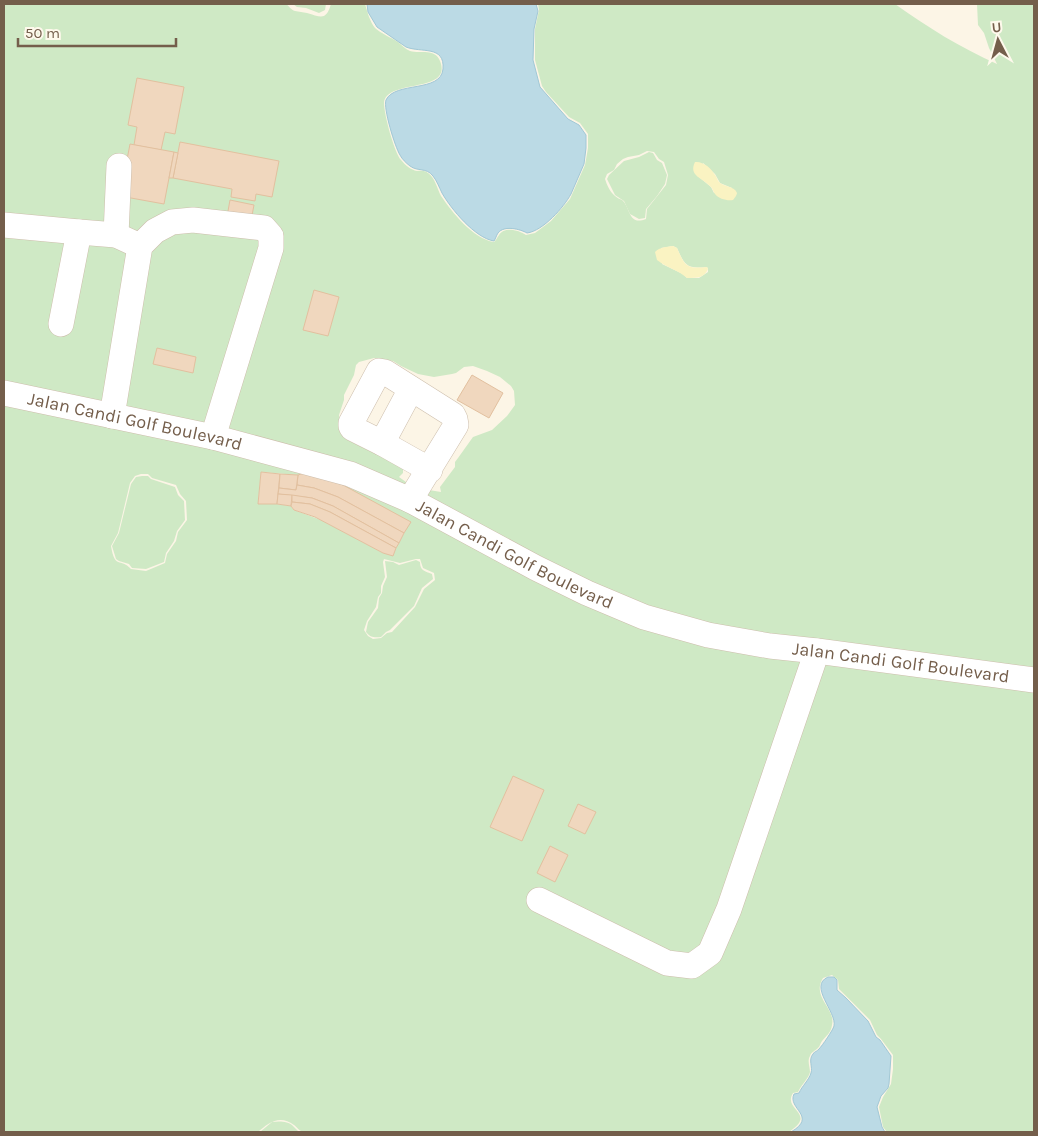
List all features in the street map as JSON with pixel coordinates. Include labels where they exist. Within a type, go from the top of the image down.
[{"type":"street","points":[[116,234],[119,166]]},
{"type":"street","points":[[112,416],[140,246],[155,231],[172,222],[193,220],[264,228],[271,236],[271,248],[213,437]]},
{"type":"street","points":[[4,225],[116,234],[140,246]]},
{"type":"street","points":[[61,324],[79,232]]},
{"type":"street","points":[[410,500],[430,470],[456,425],[455,420],[453,416],[385,372],[379,372],[351,423],[352,428],[430,470]]},
{"type":"street","points":[[382,443],[411,389]]},
{"type":"street","name":"Jalan Candi Golf Boulevard","points":[[4,393],[213,437],[350,474],[410,500],[536,568],[587,593],[644,617],[708,635],[770,646],[1034,680]]},
{"type":"street","points":[[539,900],[667,963],[692,966],[710,953],[729,909],[817,651]]},
{"type":"green space","points":[[4,4],[286,4],[294,10],[322,16],[327,13],[331,4],[365,4],[372,23],[377,30],[408,50],[435,54],[440,61],[441,71],[437,78],[395,91],[388,95],[384,103],[390,133],[398,156],[410,168],[417,171],[425,171],[430,175],[441,196],[464,224],[478,236],[494,242],[504,230],[516,230],[526,235],[535,233],[551,221],[570,199],[585,165],[588,134],[580,123],[569,117],[542,86],[535,60],[535,29],[539,10],[538,4],[895,4],[944,37],[997,64],[984,33],[978,25],[977,4],[1034,4],[1034,1132],[887,1132],[883,1127],[879,1107],[891,1084],[893,1055],[877,1035],[870,1020],[839,989],[838,980],[832,975],[823,978],[820,985],[822,997],[831,1013],[831,1028],[819,1047],[811,1055],[808,1077],[798,1092],[793,1093],[792,1104],[800,1116],[800,1120],[797,1126],[789,1132],[303,1132],[289,1122],[279,1120],[270,1123],[258,1132],[4,1132]],"holes":[[[647,151],[654,152],[664,162],[668,175],[666,185],[647,209],[646,219],[640,221],[633,218],[625,203],[616,197],[605,179],[607,174],[614,170],[617,164],[628,157]],[[703,163],[715,174],[720,183],[732,188],[714,193],[711,187],[699,177]],[[673,246],[677,248],[682,259],[688,265],[691,267],[707,267],[708,272],[699,278],[687,278],[683,274],[662,264],[661,248]],[[374,358],[393,361],[418,374],[434,377],[456,373],[464,367],[473,366],[500,377],[511,386],[514,391],[515,405],[507,416],[492,430],[473,437],[455,462],[455,467],[440,487],[441,492],[429,490],[406,482],[399,477],[403,473],[403,468],[340,424],[339,415],[344,395],[354,375],[356,365],[359,362]],[[261,472],[298,475],[304,473],[410,522],[393,555],[383,553],[321,520],[294,510],[291,506],[258,503]],[[148,474],[152,478],[176,485],[186,501],[187,520],[178,532],[176,541],[167,554],[165,563],[146,571],[131,569],[116,561],[111,546],[118,533],[130,483],[135,476]],[[384,559],[400,563],[420,559],[423,568],[434,573],[435,580],[424,589],[415,607],[392,632],[387,633],[381,638],[373,639],[364,630],[367,621],[376,607],[385,577]]]},
{"type":"green space","points":[[293,4],[326,4],[325,10],[319,13],[297,7]]},
{"type":"green space","points":[[649,152],[653,153],[657,160],[662,163],[667,175],[665,184],[646,209],[645,218],[639,219],[630,214],[624,201],[615,195],[607,179],[624,161]]},
{"type":"green space","points":[[148,476],[151,479],[175,487],[178,495],[184,501],[185,520],[166,553],[164,562],[146,569],[132,568],[129,564],[116,559],[112,546],[119,533],[131,484],[136,477]]},
{"type":"green space","points":[[416,560],[420,562],[423,570],[432,574],[433,579],[422,588],[414,606],[390,630],[381,637],[371,636],[366,632],[368,622],[378,608],[379,598],[387,577],[385,561],[399,565]]},
{"type":"green space","points":[[272,1122],[289,1123],[299,1132],[260,1132]]},
{"type":"sand","points":[[695,162],[706,166],[713,172],[721,184],[736,191],[737,194],[733,200],[717,196],[708,184],[695,174],[693,167]]},
{"type":"sand","points":[[673,246],[677,248],[685,263],[695,268],[707,267],[706,272],[700,277],[687,278],[657,260],[655,252],[661,248]]},
{"type":"water","points":[[367,4],[536,4],[538,11],[534,29],[533,60],[540,87],[568,119],[579,125],[586,135],[584,164],[571,194],[558,212],[540,228],[527,233],[508,228],[498,233],[494,241],[487,239],[472,229],[457,214],[430,173],[413,168],[403,159],[398,151],[390,128],[386,111],[386,100],[391,94],[398,91],[435,81],[443,69],[443,61],[440,56],[431,51],[406,47],[377,27],[368,12]]},
{"type":"water","points":[[828,977],[834,977],[837,980],[837,990],[868,1021],[876,1037],[891,1056],[888,1088],[881,1096],[877,1107],[885,1132],[791,1132],[802,1121],[802,1117],[794,1104],[794,1094],[799,1093],[809,1078],[812,1056],[822,1045],[834,1026],[834,1020],[822,993],[821,986]]},
{"type":"building","points":[[137,78],[184,87],[175,134],[165,132],[161,150],[134,145],[137,127],[128,125]]},
{"type":"building","points":[[180,142],[279,161],[272,197],[256,194],[255,201],[231,197],[232,189],[173,178]]},
{"type":"building","points":[[130,144],[174,152],[164,204],[120,196]]},
{"type":"building","points":[[174,152],[178,153],[173,178],[169,178]]},
{"type":"building","points":[[230,200],[254,205],[250,226],[226,222]]},
{"type":"building","points":[[314,290],[339,297],[328,336],[303,330]]},
{"type":"building","points":[[157,348],[196,357],[193,373],[153,364]]},
{"type":"building","points":[[472,375],[503,393],[489,418],[457,400]]},
{"type":"building","points":[[261,472],[280,474],[277,504],[258,504]]},
{"type":"building","points":[[304,473],[343,485],[411,522],[404,533],[338,497],[314,488],[297,485],[298,475]]},
{"type":"building","points":[[280,474],[298,475],[296,490],[279,488]]},
{"type":"building","points":[[297,485],[314,488],[338,497],[404,533],[399,543],[333,506],[312,498],[278,494],[279,488],[296,490]]},
{"type":"building","points":[[278,494],[292,495],[291,506],[277,504]]},
{"type":"building","points":[[292,495],[312,498],[333,506],[399,543],[396,548],[330,512],[310,504],[292,502]]},
{"type":"building","points":[[292,502],[310,504],[330,512],[396,548],[393,556],[383,553],[315,517],[294,510],[291,506]]},
{"type":"building","points":[[513,776],[544,790],[522,841],[490,827]]},
{"type":"building","points":[[578,804],[596,812],[585,834],[568,826]]},
{"type":"building","points":[[550,846],[568,855],[555,882],[537,873]]}]
